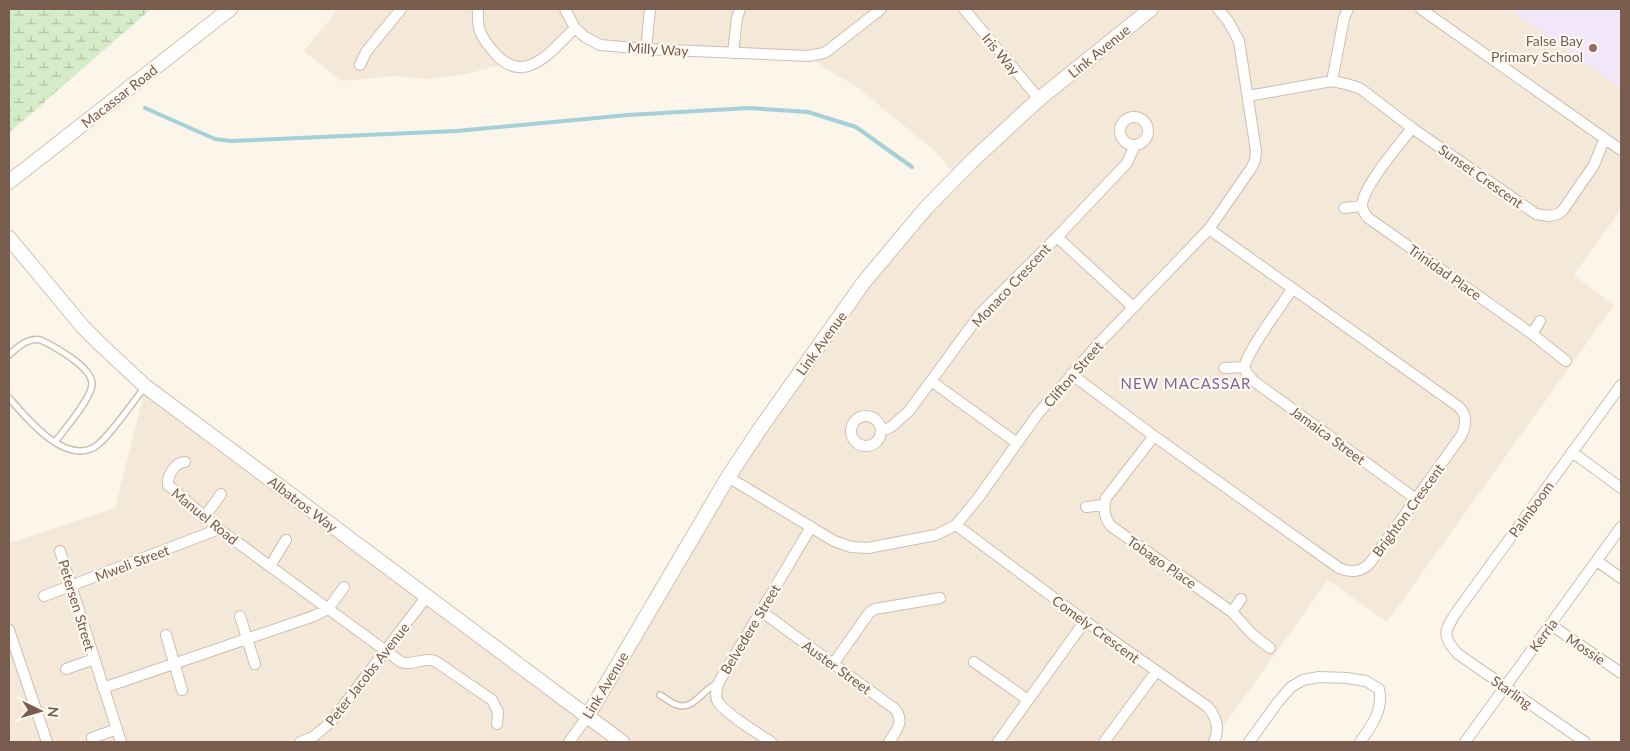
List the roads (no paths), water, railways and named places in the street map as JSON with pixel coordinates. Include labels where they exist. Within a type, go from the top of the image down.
[{"type":"street","name":"Macassar Road","points":[[9,182],[230,9]]},
{"type":"street","points":[[360,65],[366,52],[401,9]]},
{"type":"street","points":[[478,9],[478,28],[484,41],[505,64],[516,67],[529,66],[539,62],[575,28],[564,9]]},
{"type":"street","points":[[646,49],[650,9]]},
{"type":"street","points":[[733,53],[737,18],[740,9]]},
{"type":"street","name":"Milly Way","points":[[575,28],[585,37],[600,45],[646,49],[808,56],[824,53],[881,9]]},
{"type":"street","name":"Iris Way","points":[[964,9],[1039,99]]},
{"type":"street","name":"Link Avenue","points":[[569,742],[587,716],[728,478],[864,282],[926,208],[960,173],[1039,99],[1151,9]]},
{"type":"street","name":"Clifton Street","points":[[728,478],[842,545],[860,548],[936,535],[956,525],[1038,415],[1072,374],[1133,307],[1209,229],[1252,168],[1256,160],[1255,138],[1239,41],[1228,21],[1218,9]]},
{"type":"street","points":[[1332,82],[1344,18],[1348,9]]},
{"type":"street","points":[[1421,9],[1604,140],[1621,150]]},
{"type":"street","name":"Sunset Crescent","points":[[1248,96],[1332,82],[1346,83],[1362,89],[1412,128],[1536,214],[1544,216],[1554,215],[1563,210],[1594,165],[1604,140]]},
{"type":"street","points":[[1344,208],[1362,206],[1370,184],[1412,128]]},
{"type":"street","name":"Monaco Crescent","points":[[882,431],[891,428],[904,417],[980,314],[1127,163],[1135,145]]},
{"type":"street","name":"Trinidad Place","points":[[1362,206],[1368,217],[1532,334],[1566,361]]},
{"type":"street","name":"Brighton Crescent","points":[[1072,374],[1154,436],[1339,568],[1358,571],[1367,567],[1461,436],[1466,417],[1462,410],[1209,229]]},
{"type":"street","name":"Monaco Crescent","points":[[1057,237],[1133,307]]},
{"type":"street","name":"Albatros Way","points":[[9,238],[83,326],[145,386],[622,742]]},
{"type":"street","points":[[1224,368],[1245,367],[1255,346],[1292,289]]},
{"type":"street","points":[[1532,334],[1540,321]]},
{"type":"street","name":"Jamaica Street","points":[[1245,367],[1246,372],[1255,382],[1416,499]]},
{"type":"street","points":[[931,381],[1017,443]]},
{"type":"street","name":"Palmboom","points":[[1446,636],[1446,630],[1458,610],[1621,385]]},
{"type":"street","points":[[1086,507],[1104,506],[1111,490],[1154,436]]},
{"type":"street","points":[[1572,452],[1621,488]]},
{"type":"street","name":"Manuel Road","points":[[186,462],[176,465],[168,479],[168,486],[204,518],[404,664],[432,660],[492,700],[498,712],[497,724]]},
{"type":"street","points":[[204,518],[221,494]]},
{"type":"street","name":"Tobago Place","points":[[1104,506],[1107,521],[1111,526],[1232,612],[1252,634],[1270,648]]},
{"type":"street","name":"Comely Crescent","points":[[956,525],[1085,621],[1208,707],[1215,716],[1217,724],[1214,742]]},
{"type":"street","name":"Belvedere Street","points":[[771,742],[721,706],[717,696],[718,684],[811,527]]},
{"type":"street","name":"Kerria","points":[[1465,742],[1621,527]]},
{"type":"street","name":"Mweli Street","points":[[44,596],[219,529]]},
{"type":"street","points":[[270,566],[286,540]]},
{"type":"street","name":"Petersen Street","points":[[60,551],[121,742]]},
{"type":"street","points":[[1597,561],[1621,578]]},
{"type":"street","points":[[103,688],[307,619],[328,609],[344,587]]},
{"type":"street","name":"Peter Jacobs Avenue","points":[[300,742],[313,737],[330,722],[428,596]]},
{"type":"street","points":[[833,664],[869,613],[875,608],[940,598]]},
{"type":"street","points":[[1232,612],[1241,599]]},
{"type":"street","name":"Auster Street","points":[[761,611],[895,709],[901,718],[898,729],[888,742]]},
{"type":"street","points":[[240,616],[255,664]]},
{"type":"street","points":[[998,742],[1085,621]]},
{"type":"street","name":"Mossie","points":[[1551,625],[1621,673]]},
{"type":"street","points":[[9,630],[47,742]]},
{"type":"street","points":[[166,635],[182,690]]},
{"type":"street","name":"Starling","points":[[1446,636],[1447,643],[1458,654],[1585,742]]},
{"type":"street","name":"Petersen Street","points":[[66,669],[94,659]]},
{"type":"street","points":[[974,662],[1028,700]]},
{"type":"street","points":[[1104,742],[1156,672]]},
{"type":"street","points":[[1249,742],[1291,687],[1303,680],[1319,677],[1366,681],[1379,689],[1381,699],[1372,725],[1360,742]]},
{"type":"street","points":[[92,738],[117,729]]},
{"type":"lane","points":[[9,355],[29,340],[41,340],[76,362],[91,378],[91,392],[86,401],[55,442]]},
{"type":"lane","points":[[9,398],[37,428],[55,442],[73,450],[86,450],[92,449],[104,440],[145,386]]},
{"type":"lane","points":[[660,695],[677,705],[687,705],[692,704],[711,686],[718,684]]},
{"type":"waterway","points":[[145,108],[215,139],[231,141],[456,131],[628,115],[749,108],[808,112],[856,127],[912,167]]},
{"type":"place","name":"False Bay Primary School","points":[[1593,48]]},
{"type":"district","name":"NEW MACASSAR","points":[[1186,383]]}]
